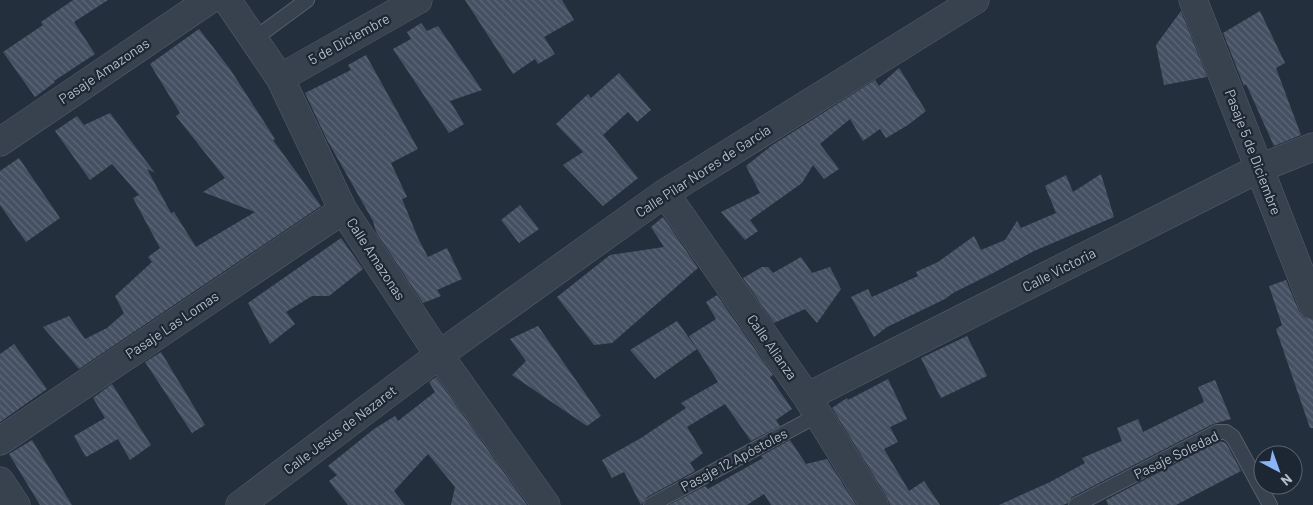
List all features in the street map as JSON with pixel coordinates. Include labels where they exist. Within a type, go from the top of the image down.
[{"type":"street","name":"Pasaje Amazonas","points":[[0,142],[209,0]]},
{"type":"street","name":"Calle Amazonas","points":[[227,0],[280,78],[343,210],[438,355],[546,505]]},
{"type":"street","name":"5 de Diciembre","points":[[280,78],[418,0]]},
{"type":"street","name":"Calle Pilar Nores de García","points":[[438,355],[665,193],[975,0]]},
{"type":"street","name":"Pasaje 5 de Diciembre","points":[[1194,0],[1313,304]]},
{"type":"street","name":"Calle Victoria","points":[[812,406],[1260,168],[1313,147]]},
{"type":"street","name":"Calle Alianza","points":[[665,193],[812,406],[874,505]]},
{"type":"street","name":"Pasaje Las Lomas","points":[[0,441],[343,210]]},
{"type":"street","name":"Calle Jesús de Nazaret","points":[[252,502],[438,355]]},
{"type":"street","points":[[0,481],[16,505]]},
{"type":"lane","points":[[254,39],[307,0]]},
{"type":"lane","name":"Pasaje 12 Apóstoles","points":[[651,505],[812,406]]},
{"type":"lane","name":"Pasaje Soledad","points":[[1076,505],[1217,432],[1226,432],[1233,437],[1270,505]]},
{"type":"building","points":[[73,0],[108,0],[74,22],[95,54],[54,81],[35,97],[3,52],[43,25],[41,22]]},
{"type":"building","points":[[465,0],[562,0],[574,20],[544,37],[555,54],[538,64],[535,59],[513,74]]},
{"type":"building","points":[[1181,11],[1207,77],[1164,85],[1156,45]]},
{"type":"building","points":[[1260,11],[1285,63],[1276,68],[1301,135],[1274,146],[1246,84],[1244,86],[1223,33]]},
{"type":"building","points":[[421,23],[427,31],[438,26],[482,90],[450,101],[464,124],[449,133],[393,49],[411,39],[407,32]]},
{"type":"building","points":[[199,29],[230,69],[275,139],[273,140],[321,206],[79,369],[43,327],[69,316],[85,339],[107,328],[124,313],[115,296],[152,262],[148,257],[160,248],[133,198],[139,195],[112,164],[90,180],[55,131],[77,116],[84,125],[110,113],[155,173],[147,169],[171,213],[174,212],[196,247],[255,212],[203,192],[225,178],[176,116],[180,113],[150,64]]},
{"type":"building","points":[[366,55],[418,149],[391,163],[407,197],[402,199],[418,238],[428,257],[447,248],[462,279],[437,290],[441,296],[423,303],[376,232],[373,221],[326,138],[305,93],[351,70],[348,65]]},
{"type":"building","points":[[899,68],[926,111],[908,125],[886,138],[880,129],[863,141],[850,119],[820,144],[839,169],[824,179],[813,165],[802,183],[750,220],[758,231],[745,240],[721,212],[760,193],[746,166],[771,146],[875,80],[879,86]]},
{"type":"building","points":[[619,73],[651,110],[637,122],[628,112],[603,135],[638,178],[603,206],[563,165],[583,152],[556,124],[588,94],[591,98]]},
{"type":"building","points":[[19,158],[60,218],[26,242],[0,205],[0,171]]},
{"type":"building","points":[[1101,174],[1114,217],[1034,251],[945,299],[887,327],[874,337],[851,297],[868,289],[872,297],[918,276],[916,272],[938,262],[974,236],[981,250],[1005,240],[1017,221],[1021,228],[1056,213],[1045,186],[1066,175],[1073,192]]},
{"type":"building","points":[[520,205],[539,229],[519,243],[501,220]]},
{"type":"building","points":[[663,217],[698,268],[612,343],[594,345],[557,297],[610,255],[664,247],[651,227]]},
{"type":"building","points":[[341,238],[363,269],[329,296],[312,296],[286,312],[295,324],[270,344],[248,303]]},
{"type":"building","points":[[801,257],[812,273],[830,267],[841,289],[817,323],[805,309],[774,323],[743,278],[762,267],[768,267],[773,273]]},
{"type":"building","points":[[1286,280],[1299,311],[1304,317],[1313,320],[1313,428],[1310,428],[1276,329],[1282,325],[1269,286]]},
{"type":"building","points":[[717,295],[773,375],[770,377],[792,409],[776,420],[780,426],[751,441],[725,404],[687,427],[703,453],[690,463],[695,471],[647,497],[641,505],[624,472],[612,478],[602,460],[641,438],[686,408],[681,403],[718,382],[689,336],[716,319],[706,302]]},
{"type":"building","points":[[677,321],[697,349],[655,379],[630,350]]},
{"type":"building","points":[[538,326],[601,416],[587,426],[512,375],[526,361],[510,339]]},
{"type":"building","points":[[967,336],[987,376],[941,398],[921,358]]},
{"type":"building","points":[[14,344],[47,389],[0,422],[0,354]]},
{"type":"building","points":[[161,352],[205,425],[192,433],[145,362]]},
{"type":"building","points":[[436,377],[527,505],[451,505],[455,487],[428,454],[394,491],[405,505],[348,505],[329,481],[337,475],[328,466],[374,429],[395,416],[398,421],[435,392],[429,382]]},
{"type":"building","points":[[888,379],[907,419],[890,427],[898,442],[884,449],[909,491],[924,481],[940,505],[890,505],[887,497],[832,408],[847,398],[848,400]]},
{"type":"building","points":[[1215,380],[1231,419],[1213,424],[1072,497],[1068,503],[1063,505],[999,505],[1050,482],[1085,463],[1082,458],[1122,441],[1117,428],[1138,419],[1143,432],[1204,402],[1198,387]]},
{"type":"building","points":[[112,384],[151,445],[130,460],[118,439],[86,457],[74,436],[105,418],[93,398]]},
{"type":"building","points":[[32,440],[72,505],[40,505],[9,454]]},
{"type":"building","points":[[790,440],[806,464],[827,459],[856,505],[771,505],[764,494],[747,505],[669,505],[705,486],[708,489],[763,458],[761,456]]},
{"type":"building","points":[[1219,441],[1226,443],[1241,471],[1176,505],[1108,505],[1106,500]]}]
